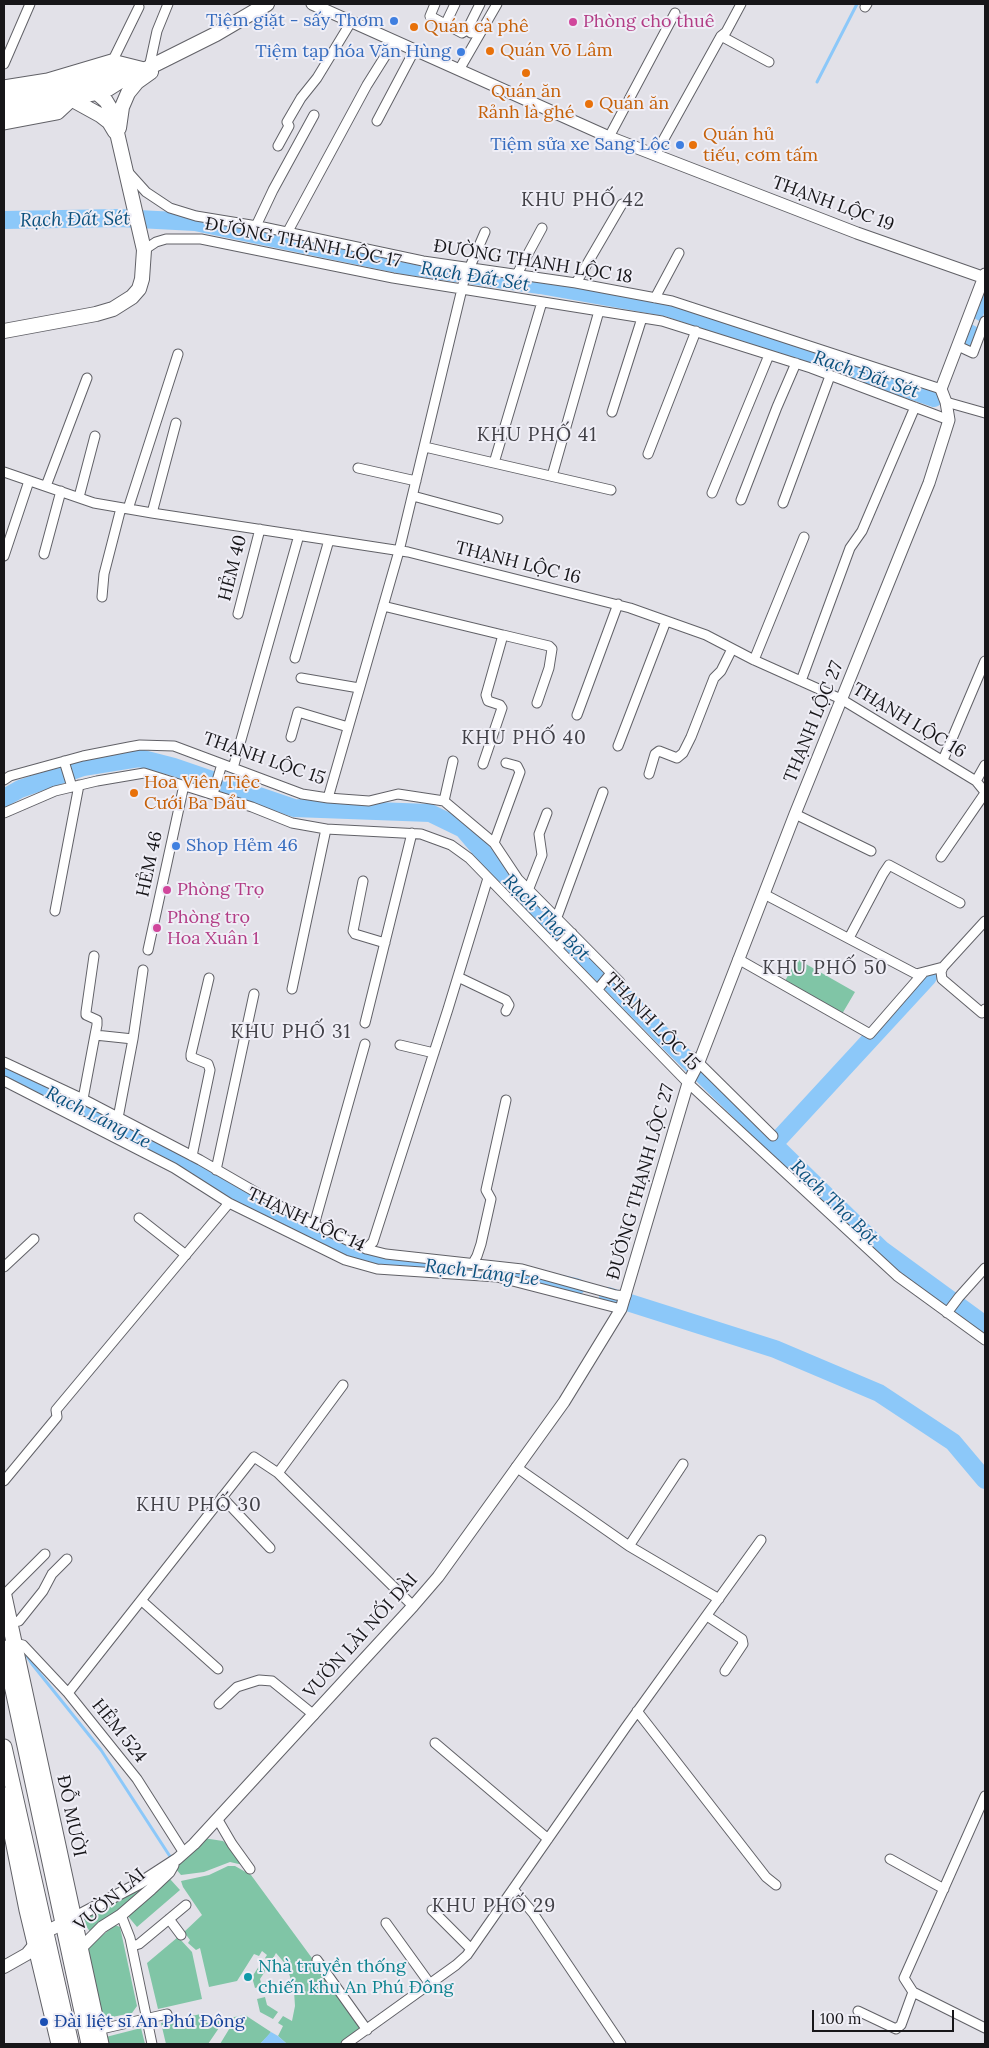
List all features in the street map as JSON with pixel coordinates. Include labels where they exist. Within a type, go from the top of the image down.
[{"type":"highway","points":[[4,88],[48,81],[112,62],[141,71]]},
{"type":"highway","points":[[4,122],[58,112],[74,92]]},
{"type":"highway","name":"ĐỖ MƯỜI","points":[[4,1596],[10,1622],[9,1646],[67,1921],[99,2037]]},
{"type":"highway","points":[[4,1746],[39,1947],[59,2044]]},
{"type":"highway","points":[[4,1795],[27,1910],[71,2044]]},
{"type":"highway","name":"ĐỖ MƯỜI","points":[[74,1948],[88,2044]]},
{"type":"main road","points":[[4,111],[26,102],[74,92],[97,93],[108,89],[223,30],[267,4]]},
{"type":"main road","points":[[118,137],[122,107],[128,93],[137,82],[162,62]]},
{"type":"main road","points":[[74,92],[104,77],[141,71]]},
{"type":"main road","points":[[74,92],[109,122],[118,137]]},
{"type":"main road","points":[[4,331],[96,314],[122,304],[139,289],[144,267],[144,250],[136,211],[112,111],[106,101],[97,93]]},
{"type":"main road","points":[[4,100],[26,102]]},
{"type":"main road","name":"VƯỜN LÀI","points":[[4,1967],[39,1947],[67,1921]]},
{"type":"main road","name":"VƯỜN LÀI","points":[[39,1947],[74,1948]]},
{"type":"street","points":[[4,64],[30,4]]},
{"type":"street","points":[[141,71],[168,4]]},
{"type":"street","name":"THẠNH LỘC 19","points":[[312,4],[608,137],[857,233],[985,276]]},
{"type":"street","points":[[435,4],[430,16],[462,33],[467,30],[480,4]]},
{"type":"street","points":[[445,25],[455,4]]},
{"type":"street","points":[[459,70],[497,4]]},
{"type":"street","points":[[655,155],[721,36],[726,32],[742,4]]},
{"type":"street","points":[[112,62],[139,7]]},
{"type":"street","points":[[608,137],[675,13]]},
{"type":"street","points":[[278,146],[289,126],[287,122],[301,98],[317,78],[351,22]]},
{"type":"street","points":[[467,30],[478,37]]},
{"type":"street","points":[[721,36],[769,62]]},
{"type":"street","points":[[286,233],[367,85],[394,42]]},
{"type":"street","points":[[377,122],[414,51]]},
{"type":"street","points":[[256,226],[273,190],[314,115]]},
{"type":"street","name":"ĐƯỜNG THẠNH LỘC 18","points":[[126,171],[146,192],[170,208],[196,216],[256,226],[468,269],[576,283],[672,301],[941,389]]},
{"type":"street","points":[[576,283],[622,204]]},
{"type":"street","points":[[516,276],[542,228]]},
{"type":"street","points":[[328,798],[399,550],[468,269],[485,232]]},
{"type":"street","name":"ĐƯỜNG THẠNH LỘC 17","points":[[144,250],[156,242],[166,239],[201,239],[393,278],[464,287],[642,318],[696,331],[769,355],[949,420]]},
{"type":"street","points":[[655,298],[679,253]]},
{"type":"street","points":[[941,389],[985,276]]},
{"type":"street","points":[[494,463],[542,302]]},
{"type":"street","points":[[552,476],[599,311]]},
{"type":"street","points":[[612,412],[642,318]]},
{"type":"street","points":[[958,346],[973,353],[985,325],[969,320]]},
{"type":"street","points":[[648,454],[696,331]]},
{"type":"street","points":[[102,597],[104,574],[178,354]]},
{"type":"street","points":[[712,493],[769,355]]},
{"type":"street","points":[[741,500],[796,364]]},
{"type":"street","points":[[783,503],[830,376]]},
{"type":"street","points":[[46,486],[86,378]]},
{"type":"street","name":"THẠNH LỘC 27","points":[[696,1061],[929,483],[949,420],[946,402],[941,389]]},
{"type":"street","points":[[946,402],[985,413]]},
{"type":"street","points":[[801,681],[848,554],[862,531],[914,407]]},
{"type":"street","points":[[152,513],[176,423]]},
{"type":"street","points":[[78,497],[96,436]]},
{"type":"street","points":[[425,447],[611,490]]},
{"type":"street","points":[[358,468],[416,480]]},
{"type":"street","name":"THẠNH LỘC 16","points":[[4,472],[78,497],[125,509],[399,550],[618,604],[706,635],[754,660],[841,699],[976,781],[985,792]]},
{"type":"street","points":[[4,556],[29,480]]},
{"type":"street","points":[[44,554],[61,491]]},
{"type":"street","points":[[412,496],[498,519]]},
{"type":"street","name":"HẺM 40","points":[[238,614],[260,529]]},
{"type":"street","points":[[233,768],[299,535]]},
{"type":"street","points":[[754,660],[804,537]]},
{"type":"street","points":[[295,658],[329,540]]},
{"type":"street","points":[[578,715],[618,604]]},
{"type":"street","points":[[383,606],[549,646],[552,649],[549,668],[538,702]]},
{"type":"street","points":[[618,746],[666,621]]},
{"type":"street","points":[[483,764],[502,708],[500,705],[488,701],[486,695],[503,635]]},
{"type":"street","points":[[649,774],[655,754],[659,751],[677,758],[682,753],[691,737],[714,678],[721,671],[732,648]]},
{"type":"street","points":[[943,760],[985,661]]},
{"type":"street","points":[[301,678],[359,688]]},
{"type":"street","points":[[291,737],[298,712],[348,727]]},
{"type":"street","name":"THẠNH LỘC 15","points":[[4,780],[10,776],[140,744],[174,746],[302,794],[369,801],[398,794],[444,801],[494,844],[518,878],[620,982]]},
{"type":"street","points":[[444,801],[453,761]]},
{"type":"street","points":[[55,911],[75,786],[64,762]]},
{"type":"street","points":[[494,844],[520,772],[517,766],[506,762]]},
{"type":"street","points":[[213,794],[222,764]]},
{"type":"street","points":[[976,781],[985,765]]},
{"type":"street","name":"THẠNH LỘC 15","points":[[4,813],[55,791],[144,773],[252,806],[292,824],[326,830],[421,834],[451,845],[469,858],[690,1080],[897,1276],[949,1311],[985,1340]]},
{"type":"street","name":"HẺM 46","points":[[148,950],[184,785]]},
{"type":"street","points":[[557,918],[603,792]]},
{"type":"street","points":[[941,857],[985,792]]},
{"type":"street","points":[[529,888],[542,855],[539,834],[547,813]]},
{"type":"street","points":[[795,814],[871,851]]},
{"type":"street","points":[[292,989],[326,830]]},
{"type":"street","points":[[365,1023],[412,833]]},
{"type":"street","points":[[849,938],[890,864],[960,904]]},
{"type":"street","name":"THẠNH LỘC 14","points":[[366,1249],[374,1242],[488,878]]},
{"type":"street","points":[[363,881],[353,931],[355,934],[385,943]]},
{"type":"street","points":[[764,894],[916,974],[943,967]]},
{"type":"street","points":[[984,1013],[942,978],[941,972],[943,967],[985,920]]},
{"type":"street","points":[[557,948],[572,933]]},
{"type":"street","points":[[83,1099],[97,1025],[97,1020],[86,1015],[94,956]]},
{"type":"street","points":[[738,959],[870,1034],[924,972]]},
{"type":"street","points":[[118,1118],[133,1039],[143,970]]},
{"type":"street","points":[[598,989],[611,973]]},
{"type":"street","points":[[458,977],[506,1000],[509,1005],[506,1010]]},
{"type":"street","points":[[192,1156],[210,1070],[208,1064],[191,1057],[191,1054],[209,978]]},
{"type":"street","points":[[216,1170],[254,994]]},
{"type":"street","points":[[94,1034],[133,1039]]},
{"type":"street","points":[[314,1225],[365,1044]]},
{"type":"street","points":[[400,1044],[434,1053]]},
{"type":"street","name":"THẠNH LỘC 15","points":[[696,1061],[773,1136]]},
{"type":"street","name":"ĐƯỜNG THẠNH LỘC 27","points":[[624,1301],[696,1061]]},
{"type":"street","name":"THẠNH LỘC 14","points":[[4,1062],[83,1099],[192,1156],[304,1220],[366,1249],[386,1254],[522,1269],[616,1295],[624,1301]]},
{"type":"street","name":"THẠNH LỘC 14","points":[[4,1081],[174,1168],[229,1203],[345,1260],[377,1269],[497,1277],[624,1301]]},
{"type":"street","points":[[473,1263],[481,1244],[491,1199],[486,1190],[506,1100]]},
{"type":"street","points":[[4,1481],[57,1417],[56,1410],[229,1203]]},
{"type":"street","points":[[139,1218],[186,1255]]},
{"type":"street","points":[[295,1236],[304,1220]]},
{"type":"street","points":[[4,1267],[34,1239]]},
{"type":"street","points":[[949,1311],[985,1268]]},
{"type":"street","name":"VƯỜN LÀI NỐI DÀI","points":[[67,1921],[140,1883],[180,1856],[218,1820],[413,1606],[438,1577],[564,1402],[624,1301]]},
{"type":"street","points":[[278,1473],[343,1385]]},
{"type":"street","points":[[68,1693],[254,1457],[278,1473],[413,1606]]},
{"type":"street","points":[[629,1546],[683,1464]]},
{"type":"street","points":[[516,1467],[629,1546],[719,1599]]},
{"type":"street","points":[[222,1498],[270,1548]]},
{"type":"street","points":[[346,2044],[456,1965],[471,1949],[637,1711],[761,1540]]},
{"type":"street","points":[[4,1596],[45,1554]]},
{"type":"street","points":[[10,1622],[19,1621],[43,1591],[52,1574],[67,1559]]},
{"type":"street","points":[[142,1601],[218,1669]]},
{"type":"street","points":[[707,1616],[742,1639],[742,1644],[725,1671]]},
{"type":"street","name":"HẺM 524","points":[[9,1646],[23,1645],[68,1693],[137,1779],[180,1856]]},
{"type":"street","points":[[219,1704],[238,1687],[260,1680],[272,1681],[314,1714]]},
{"type":"street","points":[[637,1711],[766,1876],[776,1885]]},
{"type":"street","points":[[435,1743],[548,1839]]},
{"type":"street","points":[[985,1796],[904,1978],[913,1992],[985,2028]]},
{"type":"street","points":[[218,1820],[250,1869]]},
{"type":"street","name":"VƯỜN LÀI","points":[[74,1948],[121,1915],[169,1872],[180,1856]]},
{"type":"street","points":[[890,1859],[944,1889]]},
{"type":"street","points":[[513,1889],[533,1913],[621,2044]]},
{"type":"street","points":[[132,1946],[139,1944],[186,1904]]},
{"type":"street","points":[[432,1910],[471,1949]]},
{"type":"street","points":[[121,1915],[132,1946],[152,2044]]},
{"type":"street","points":[[169,1919],[182,1935]]},
{"type":"street","points":[[386,1923],[430,1984]]},
{"type":"street","points":[[317,1960],[367,2030]]},
{"type":"street","points":[[858,2011],[896,2029],[901,2025],[913,1992]]},
{"type":"street","points":[[99,2037],[146,2019],[167,2014]]},
{"type":"green space","points":[[797,959],[855,992],[842,1014],[785,981]]},
{"type":"green space","points":[[203,1838],[223,1841],[230,1847],[243,1865],[230,1862],[204,1872],[181,1875],[175,1868]]},
{"type":"green space","points":[[228,1866],[235,1866],[251,1875],[364,2029],[341,2044],[287,2044],[278,2036],[283,2026],[278,2023],[283,2016],[292,2021],[295,2006],[294,1991],[287,1966],[276,1953],[271,1962],[265,1958],[267,1955],[262,1951],[259,1956],[254,1954],[237,1981],[209,1987],[200,1948],[196,1950],[188,1943],[190,1940],[184,1932],[202,1915],[181,1881],[209,1875]]},
{"type":"green space","points":[[155,1879],[91,1933],[81,1919]]},
{"type":"green space","points":[[170,1879],[180,1890],[137,1927],[127,1915]]},
{"type":"green space","points":[[115,1925],[120,1927],[137,2006],[132,2013],[102,2019],[87,1948]]},
{"type":"green space","points":[[178,1937],[192,1952],[202,1999],[158,2009],[147,1963]]},
{"type":"green space","points":[[261,1963],[268,1967],[260,1979],[262,1986],[255,1988],[252,1977]]},
{"type":"green space","points":[[265,1997],[267,2005],[278,2012],[273,2019],[260,2012],[257,1999]]},
{"type":"green space","points":[[205,2013],[208,2023],[220,2020],[221,2025],[208,2044],[166,2044],[161,2023]]},
{"type":"green space","points":[[245,2015],[271,2032],[260,2044],[220,2044],[231,2026],[229,2018]]},
{"type":"green space","points":[[141,2028],[145,2044],[107,2044],[106,2037]]},
{"type":"water","points":[[985,285],[985,310],[981,322],[972,317]]},
{"type":"water","points":[[969,323],[979,328],[971,349],[960,344]]},
{"type":"water","points":[[271,2032],[278,2036],[287,2044],[260,2044]]},
{"type":"waterway","points":[[817,82],[857,4]]},
{"type":"waterway","name":"Rạch Đất Sét","points":[[4,220],[119,218],[195,222],[402,265],[540,285],[669,308],[934,398]]},
{"type":"waterway","name":"Rạch Thợ Bột","points":[[4,798],[20,789],[83,767],[139,758],[174,767],[294,808],[430,813],[463,829],[492,863],[672,1045],[881,1249],[985,1325]]},
{"type":"waterway","points":[[774,1144],[928,977]]},
{"type":"waterway","name":"Rạch Láng Le","points":[[4,1071],[85,1110],[352,1254],[388,1263],[500,1271],[576,1287]]},
{"type":"waterway","name":"Rạch Láng Le","points":[[608,1296],[775,1349],[879,1393],[953,1442],[985,1480]]},
{"type":"waterway","points":[[25,1653],[101,1750],[171,1858]]},
{"type":"place","name":"Tiệm giặt - sấy Thơm","points":[[394,21]]},
{"type":"place","name":"Phòng cho thuê","points":[[573,22]]},
{"type":"place","name":"Quán cà phê","points":[[414,27]]},
{"type":"place","name":"Quán Võ Lâm","points":[[490,51]]},
{"type":"place","name":"Tiệm tạp hóa Văn Hùng","points":[[461,52]]},
{"type":"place","name":"Quán ăn Rảnh là ghé","points":[[526,73]]},
{"type":"place","name":"Quán ăn","points":[[589,104]]},
{"type":"place","name":"Tiệm sửa xe Sang Lộc","points":[[680,145]]},
{"type":"place","name":"Quán hủ tiếu, cơm tấm","points":[[693,145]]},
{"type":"place","name":"Hoa Viên Tiệc Cưới Ba Dẩu","points":[[134,793]]},
{"type":"place","name":"Shop Hẻm 46","points":[[176,846]]},
{"type":"place","name":"Phòng Trọ","points":[[167,890]]},
{"type":"place","name":"Phòng trọ Hoa Xuân 1","points":[[157,928]]},
{"type":"place","name":"Nhà truyền thống chiến khu An Phú Đông","points":[[248,1977]]},
{"type":"place","name":"Đài liệt sĩ An Phú Đông","points":[[44,2022]]},
{"type":"district","name":"KHU PHỐ 42","points":[[583,201]]},
{"type":"district","name":"KHU PHỐ 41","points":[[537,436]]},
{"type":"district","name":"KHU PHỐ 40","points":[[524,739]]},
{"type":"district","name":"KHU PHỐ 50","points":[[825,969]]},
{"type":"district","name":"KHU PHỐ 31","points":[[291,1033]]},
{"type":"district","name":"KHU PHỐ 30","points":[[199,1506]]},
{"type":"district","name":"KHU PHỐ 29","points":[[494,1907]]}]
